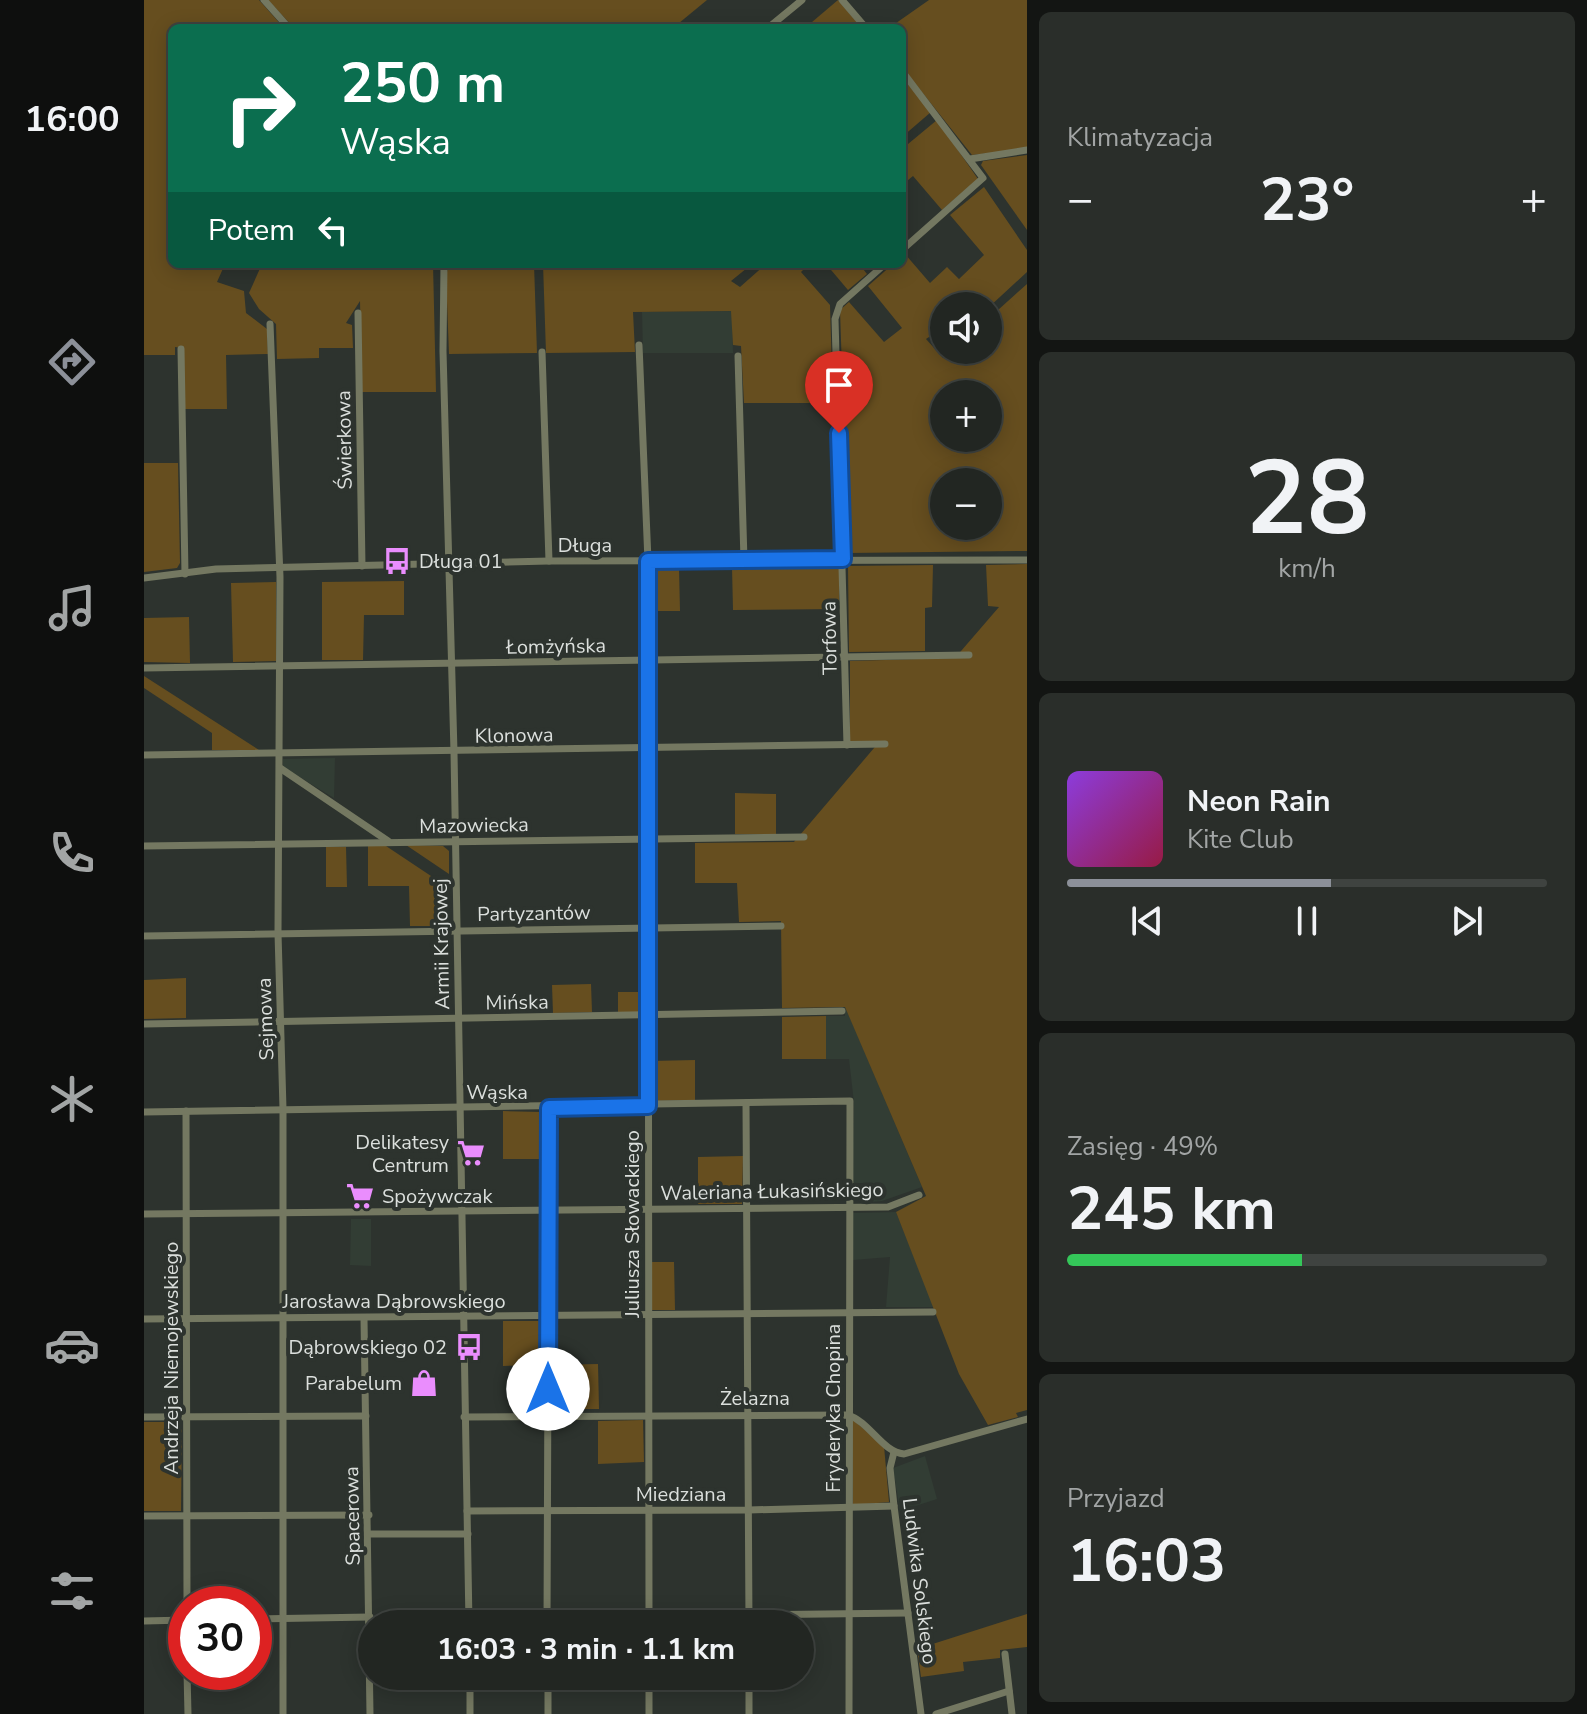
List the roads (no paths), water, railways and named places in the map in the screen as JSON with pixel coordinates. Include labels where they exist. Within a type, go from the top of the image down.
[{"type":"street","points":[[264,0],[285,24]]},
{"type":"street","points":[[773,24],[802,0]]},
{"type":"street","points":[[857,0],[845,3],[863,24]]},
{"type":"street","points":[[906,76],[983,178],[906,246]]},
{"type":"street","points":[[970,159],[1027,150]]},
{"type":"street","name":"Armii Krajowej","points":[[444,268],[443,351],[454,752],[469,1610]]},
{"type":"street","name":"Torfowa","points":[[847,745],[836,310],[880,268]]},
{"type":"street","name":"Świerkowa","points":[[358,313],[362,566]]},
{"type":"street","name":"Sejmowa","points":[[270,324],[277,568],[280,577],[281,845],[278,933],[283,1109],[283,1714]]},
{"type":"street","name":"Juliusza Słowackiego","points":[[639,345],[648,561],[649,1610]]},
{"type":"street","points":[[181,349],[185,574]]},
{"type":"street","points":[[542,352],[549,561]]},
{"type":"street","points":[[738,356],[744,560]]},
{"type":"street","name":"Długa","points":[[144,578],[277,568],[549,561],[1027,560]]},
{"type":"street","name":"Łomżyńska","points":[[144,668],[969,655]]},
{"type":"street","name":"Klonowa","points":[[144,755],[885,744]]},
{"type":"street","points":[[280,768],[389,842]]},
{"type":"street","name":"Mazowiecka","points":[[144,846],[804,837]]},
{"type":"street","name":"Partyzantów","points":[[144,936],[781,926]]},
{"type":"street","name":"Mińska","points":[[144,1024],[842,1011]]},
{"type":"street","name":"Wąska","points":[[144,1112],[850,1101]]},
{"type":"street","name":"Fryderyka Chopina","points":[[849,1714],[850,1101]]},
{"type":"street","points":[[746,1103],[749,1610]]},
{"type":"street","points":[[547,1610],[549,1108]]},
{"type":"street","name":"Andrzeja Niemojewskiego","points":[[186,1111],[187,1586]]},
{"type":"street","name":"Waleriana Łukasińskiego","points":[[144,1214],[888,1207],[919,1195]]},
{"type":"street","name":"Jarosława Dąbrowskiego","points":[[144,1319],[933,1312]]},
{"type":"street","name":"Spacerowa","points":[[364,1318],[370,1610]]},
{"type":"street","name":"Żelazna","points":[[464,1417],[749,1413],[848,1415]]},
{"type":"street","points":[[848,1415],[859,1420],[894,1452],[904,1454],[1027,1419]]},
{"type":"street","points":[[144,1417],[366,1416]]},
{"type":"street","name":"Ludwika Solskiego","points":[[894,1452],[890,1468],[921,1714]]},
{"type":"street","name":"Miedziana","points":[[467,1511],[894,1506]]},
{"type":"street","points":[[144,1516],[369,1515]]},
{"type":"street","points":[[369,1534],[468,1534]]},
{"type":"street","points":[[814,1613],[908,1613]]},
{"type":"street","points":[[272,1618],[358,1617]]},
{"type":"street","points":[[144,1621],[168,1620]]},
{"type":"street","points":[[1005,1654],[1012,1714]]},
{"type":"street","points":[[187,1690],[188,1714]]},
{"type":"street","name":"Spacerowa","points":[[370,1690],[370,1714]]},
{"type":"street","points":[[470,1690],[470,1714]]},
{"type":"street","points":[[548,1690],[548,1714]]},
{"type":"street","points":[[649,1690],[649,1714]]},
{"type":"street","points":[[749,1690],[749,1714]]},
{"type":"street","points":[[936,1714],[1009,1691]]},
{"type":"place","name":"Długa 01","points":[[397,561]]},
{"type":"place","name":"Delikatesy Centrum","points":[[471,1153]]},
{"type":"place","name":"Spożywczak","points":[[360,1196]]},
{"type":"place","name":"Dąbrowskiego 02","points":[[469,1347]]},
{"type":"place","name":"Parabelum","points":[[424,1383]]}]
